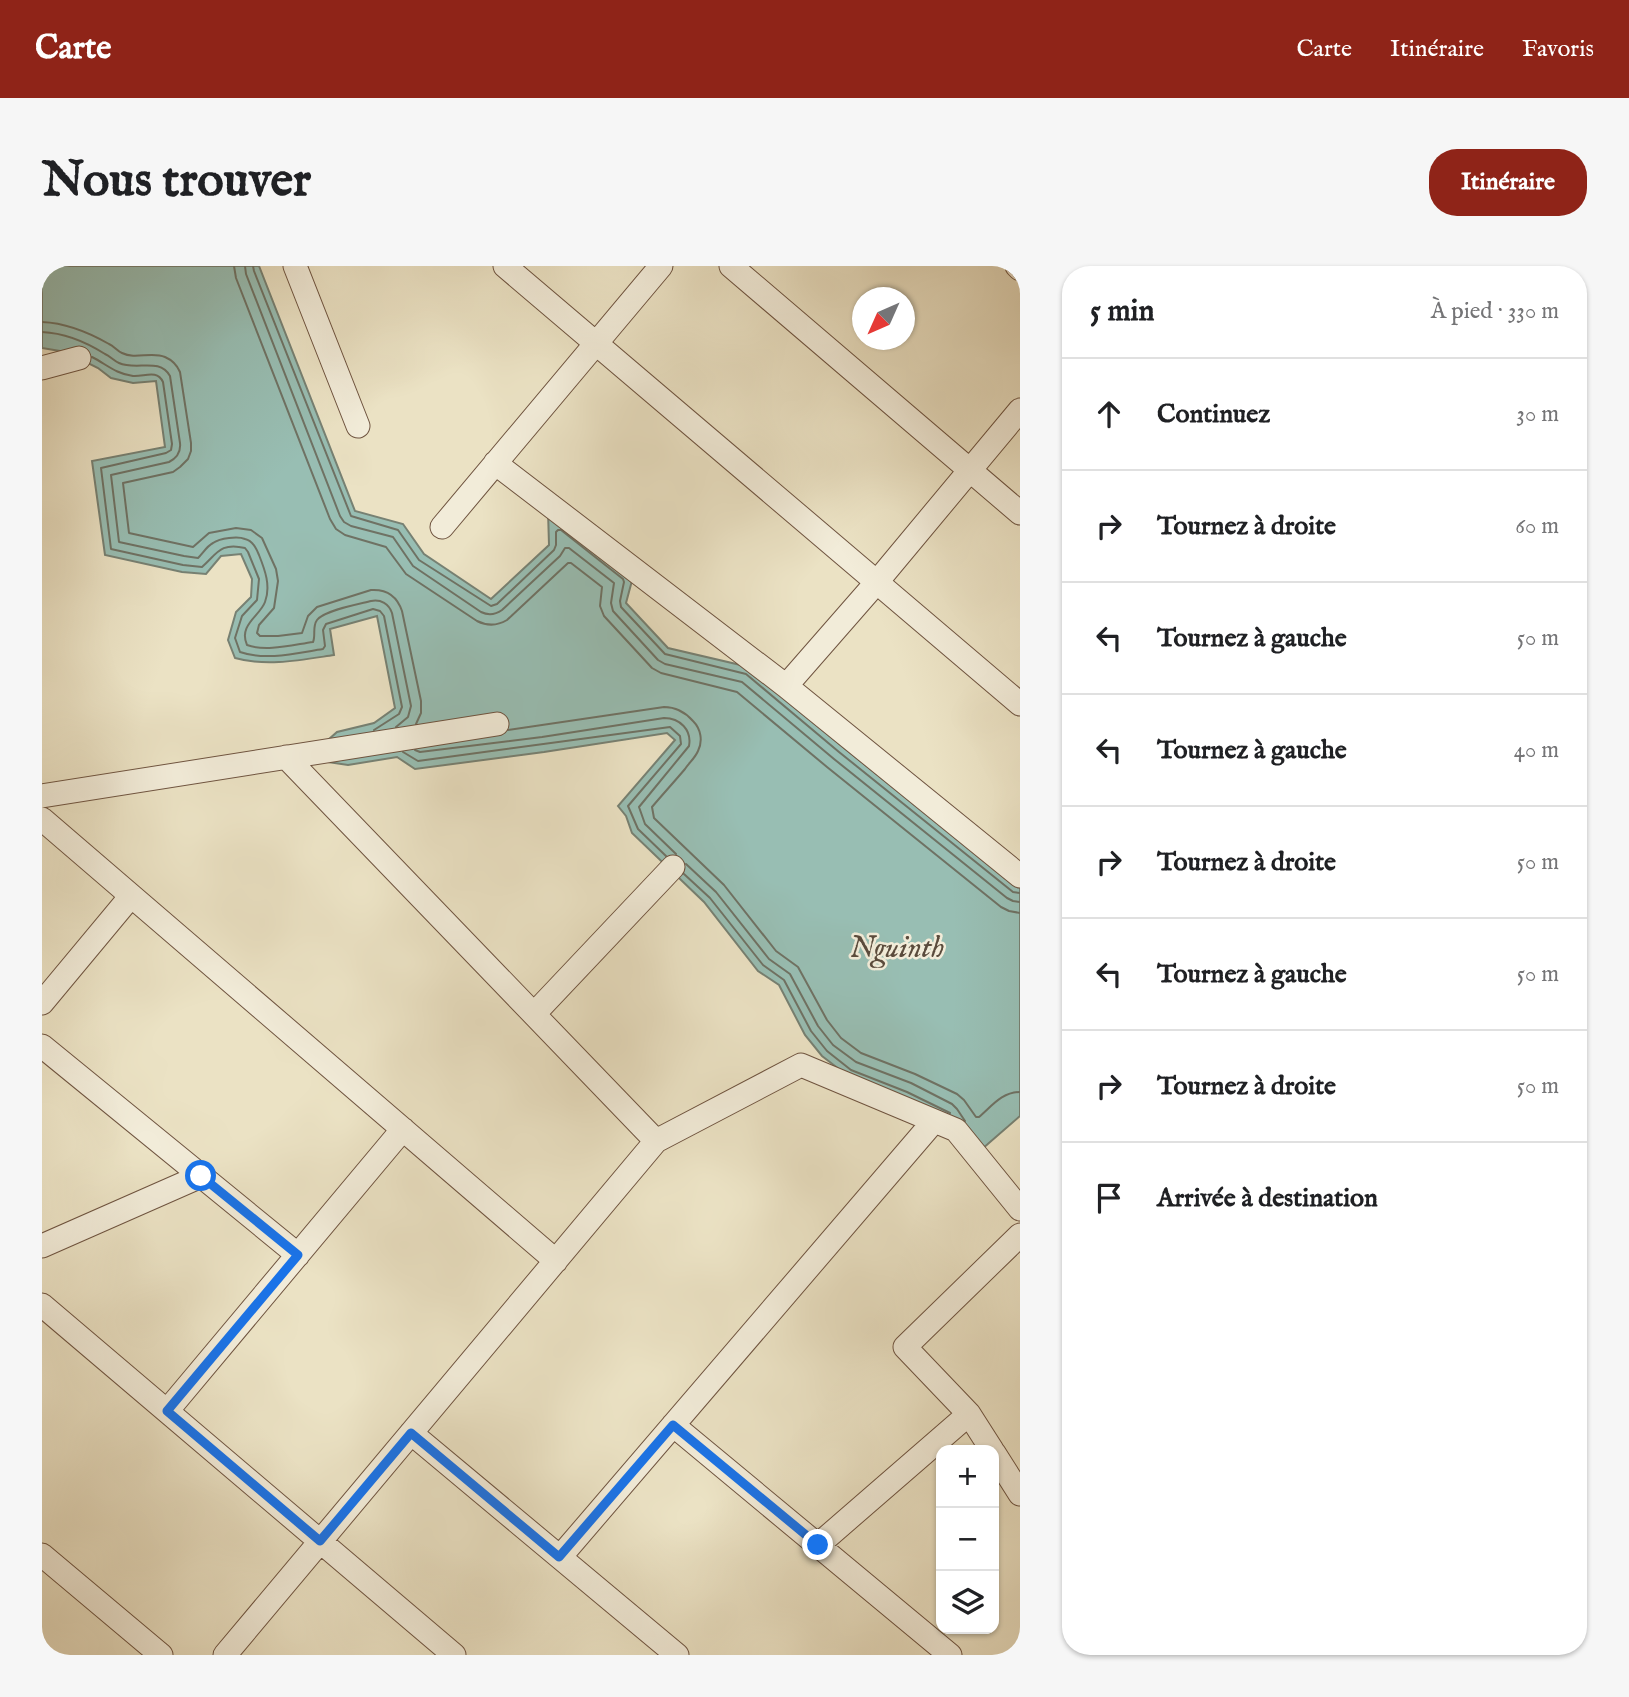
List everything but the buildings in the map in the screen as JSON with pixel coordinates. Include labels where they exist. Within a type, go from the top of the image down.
[{"type":"street","points":[[295,266],[358,426]]},
{"type":"street","points":[[505,266],[1020,704]]},
{"type":"street","points":[[442,527],[661,266]]},
{"type":"street","points":[[731,266],[1020,513]]},
{"type":"street","points":[[42,368],[79,358]]},
{"type":"street","points":[[786,687],[1020,410]]},
{"type":"street","points":[[495,463],[786,687],[1020,876]]},
{"type":"street","points":[[42,796],[497,724]]},
{"type":"street","points":[[286,757],[656,1141]]},
{"type":"street","points":[[42,819],[556,1261]]},
{"type":"street","points":[[534,1014],[673,867]]},
{"type":"street","points":[[42,1003],[131,896]]},
{"type":"street","points":[[42,1046],[298,1255]]},
{"type":"street","points":[[225,1655],[656,1141],[800,1065],[956,1130],[1020,1209]]},
{"type":"street","points":[[559,1557],[934,1121]]},
{"type":"street","points":[[167,1411],[403,1129]]},
{"type":"street","points":[[42,1246],[201,1176]]},
{"type":"street","points":[[989,1445],[969,1414],[905,1347],[1020,1235]]},
{"type":"street","points":[[45,1315],[167,1411],[454,1655]]},
{"type":"street","points":[[818,1545],[969,1414]]},
{"type":"street","points":[[673,1425],[950,1655]]},
{"type":"street","points":[[411,1433],[677,1655]]},
{"type":"street","points":[[999,1461],[1020,1494]]},
{"type":"street","points":[[42,1555],[161,1655]]},
{"type":"water","name":"Nguinth","points":[[42,266],[259,266],[355,511],[403,524],[424,554],[491,599],[549,545],[548,511],[633,577],[626,603],[668,648],[749,667],[843,747],[1020,888],[1020,1116],[982,1149],[848,1076],[822,1056],[805,1035],[779,985],[758,971],[704,902],[632,833],[626,816],[618,806],[675,740],[667,733],[415,769],[397,757],[348,765],[321,761],[319,748],[337,732],[374,723],[395,708],[377,616],[330,629],[334,655],[297,661],[247,661],[235,658],[228,640],[236,612],[251,597],[252,579],[241,554],[221,556],[206,574],[182,572],[105,555],[92,461],[165,447],[156,381],[133,383],[111,378],[98,368],[66,352],[42,348]]},
{"type":"route","points":[[201,1176],[298,1255],[167,1411],[320,1541],[411,1433],[559,1557],[673,1425],[818,1545]]}]
